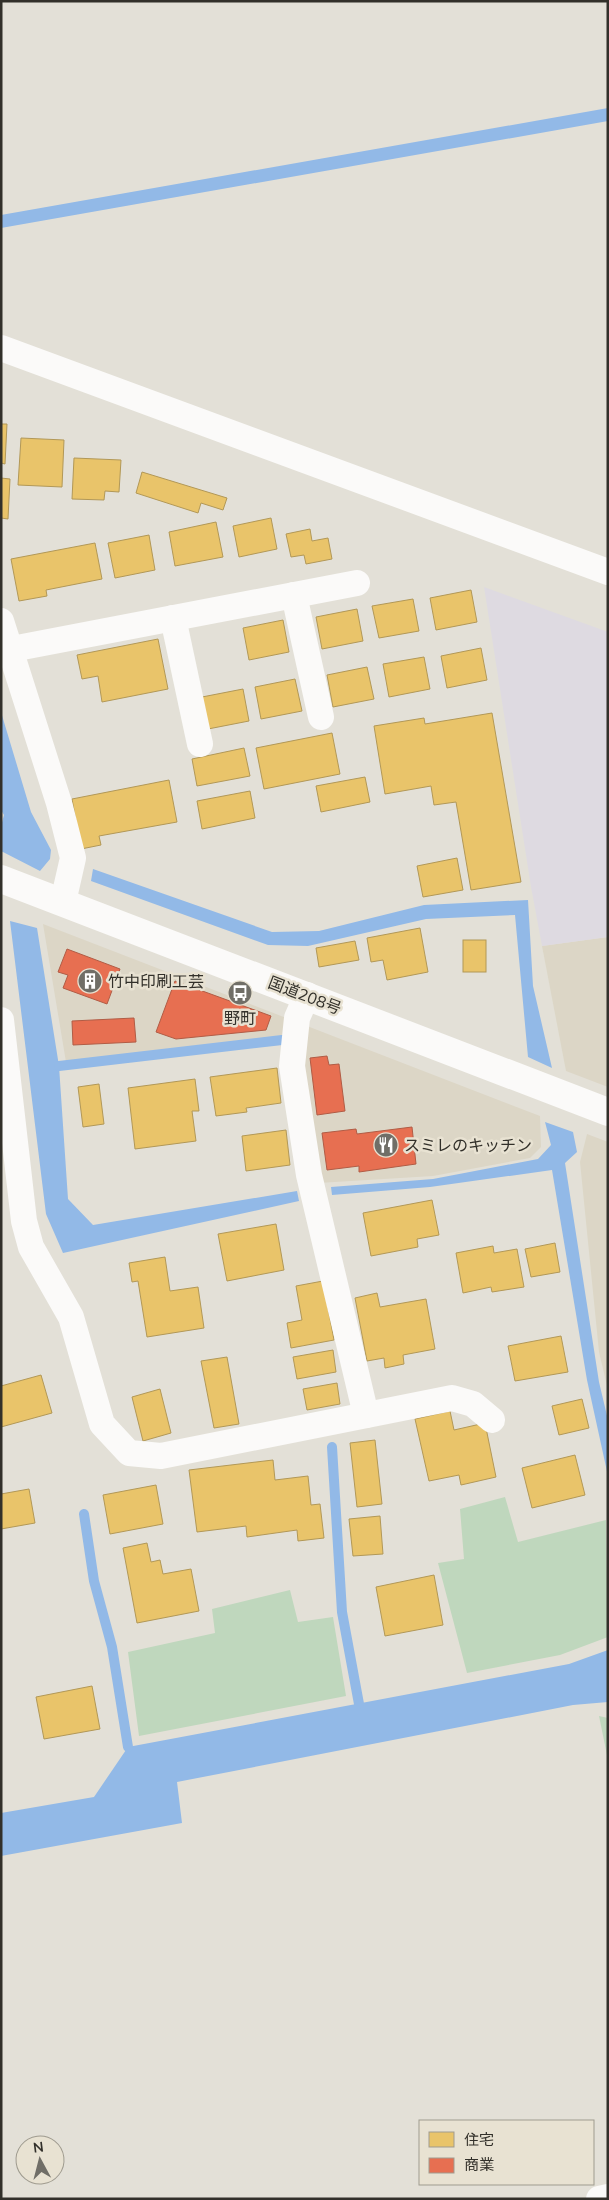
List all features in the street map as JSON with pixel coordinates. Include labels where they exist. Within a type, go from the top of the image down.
[{"type":"highway","name":"国道208号","points":[[1,878],[608,1112]]},
{"type":"street","points":[[1,348],[608,572]]},
{"type":"street","points":[[12,649],[357,583]]},
{"type":"street","points":[[294,595],[321,717]]},
{"type":"street","points":[[174,618],[200,744]]},
{"type":"street","points":[[1,621],[12,649],[59,803],[73,858],[64,902]]},
{"type":"street","points":[[307,995],[297,1018],[292,1066],[309,1175],[366,1415]]},
{"type":"street","points":[[1,1020],[12,1223],[31,1247],[70,1317],[102,1424],[129,1453],[161,1456],[452,1398],[472,1404],[492,1420]]},
{"type":"street","points":[[599,2199],[608,2197]]},
{"type":"shaded area","points":[[484,587],[608,632],[608,937],[542,946]]},
{"type":"shaded area","points":[[43,924],[540,1116],[541,1147],[530,1158],[433,1176],[302,1184],[284,1037],[66,1062]]},
{"type":"shaded area","points":[[608,937],[608,1087],[566,1071],[542,946]]},
{"type":"shaded area","points":[[587,1134],[608,1142],[608,1390],[599,1352],[580,1162]]},
{"type":"green space","points":[[505,1497],[518,1542],[606,1520],[608,1637],[560,1655],[467,1673],[438,1563],[464,1559],[460,1509]]},
{"type":"green space","points":[[290,1590],[298,1622],[333,1617],[346,1696],[139,1736],[128,1652],[215,1633],[212,1609]]},
{"type":"green space","points":[[599,1716],[608,1718],[608,1760]]},
{"type":"water","points":[[608,108],[608,121],[1,228],[1,215]]},
{"type":"water","points":[[1,712],[31,812],[51,850],[50,859],[40,871],[1,851],[1,826],[4,815],[1,810]]},
{"type":"water","points":[[93,869],[272,932],[319,931],[424,905],[528,900],[533,986],[552,1068],[528,1057],[515,915],[426,919],[308,946],[268,945],[91,881]]},
{"type":"water","points":[[10,921],[37,928],[59,1066],[68,1199],[93,1225],[297,1191],[299,1201],[63,1253],[46,1214]]},
{"type":"water","points":[[545,1122],[573,1132],[577,1152],[565,1163],[599,1382],[608,1420],[608,1476],[587,1380],[552,1170],[430,1187],[332,1195],[331,1187],[433,1179],[538,1159],[551,1145]]},
{"type":"water","points":[[608,1650],[608,1702],[573,1705],[177,1782],[182,1823],[1,1856],[1,1813],[94,1797],[128,1747],[569,1664]]},
{"type":"building: 住宅","points":[[1,424],[7,424],[5,464],[1,463]]},
{"type":"building: 住宅","points":[[21,438],[64,440],[62,487],[18,485]]},
{"type":"building: 住宅","points":[[74,458],[121,460],[119,492],[105,491],[104,500],[72,499]]},
{"type":"building: 住宅","points":[[142,472],[227,498],[223,510],[201,503],[198,513],[136,493]]},
{"type":"building: 住宅","points":[[1,478],[10,479],[8,519],[1,518]]},
{"type":"building: 住宅","points":[[271,518],[277,549],[239,557],[233,526]]},
{"type":"building: 住宅","points":[[216,522],[223,557],[175,566],[169,532]]},
{"type":"building: 住宅","points":[[310,529],[312,541],[328,538],[332,559],[306,564],[304,555],[291,557],[286,534]]},
{"type":"building: 住宅","points":[[149,535],[155,570],[115,578],[108,543]]},
{"type":"building: 住宅","points":[[95,543],[102,579],[46,590],[47,596],[19,601],[11,559]]},
{"type":"building: 住宅","points":[[471,590],[477,622],[436,630],[430,598]]},
{"type":"building: 住宅","points":[[413,599],[419,631],[379,638],[372,606]]},
{"type":"building: 住宅","points":[[357,609],[363,641],[322,649],[316,617]]},
{"type":"building: 住宅","points":[[283,620],[289,652],[249,660],[243,628]]},
{"type":"building: 住宅","points":[[158,639],[168,689],[102,702],[98,676],[82,679],[77,655]]},
{"type":"building: 住宅","points":[[481,648],[487,680],[447,688],[441,656]]},
{"type":"building: 住宅","points":[[424,657],[430,689],[389,697],[383,664]]},
{"type":"building: 住宅","points":[[367,667],[374,699],[333,707],[327,675]]},
{"type":"building: 住宅","points":[[295,679],[302,711],[261,719],[255,687]]},
{"type":"building: 住宅","points":[[243,689],[249,721],[208,729],[202,697]]},
{"type":"building: 住宅","points":[[492,713],[521,882],[471,890],[456,802],[434,805],[431,786],[385,794],[374,726],[424,718],[425,724]]},
{"type":"building: 住宅","points":[[332,733],[340,774],[264,789],[256,748]]},
{"type":"building: 住宅","points":[[244,748],[250,776],[197,786],[192,759]]},
{"type":"building: 住宅","points":[[365,777],[370,802],[321,812],[316,786]]},
{"type":"building: 住宅","points":[[169,780],[177,822],[99,836],[101,845],[81,849],[72,799]]},
{"type":"building: 住宅","points":[[250,791],[255,818],[202,829],[197,801]]},
{"type":"building: 住宅","points":[[457,858],[463,890],[423,897],[417,866]]},
{"type":"building: 住宅","points":[[420,928],[428,972],[387,980],[383,960],[371,962],[367,938]]},
{"type":"building: 住宅","points":[[463,940],[486,940],[486,972],[463,972]]},
{"type":"building: 住宅","points":[[355,941],[359,960],[319,967],[316,948]]},
{"type":"building: 住宅","points":[[277,1068],[281,1103],[246,1108],[247,1112],[216,1116],[210,1077]]},
{"type":"building: 住宅","points":[[195,1079],[199,1111],[192,1111],[196,1141],[135,1149],[128,1088]]},
{"type":"building: 住宅","points":[[99,1084],[104,1124],[83,1127],[78,1087]]},
{"type":"building: 住宅","points":[[286,1130],[290,1165],[246,1171],[242,1136]]},
{"type":"building: 住宅","points":[[432,1200],[439,1235],[417,1239],[418,1247],[371,1256],[363,1213]]},
{"type":"building: 住宅","points":[[276,1224],[284,1270],[227,1281],[218,1234]]},
{"type":"building: 住宅","points":[[555,1243],[560,1272],[531,1277],[525,1249]]},
{"type":"building: 住宅","points":[[493,1246],[494,1253],[517,1249],[524,1287],[492,1292],[491,1287],[463,1293],[456,1253]]},
{"type":"building: 住宅","points":[[165,1257],[170,1291],[198,1287],[204,1328],[147,1337],[138,1281],[132,1282],[129,1263]]},
{"type":"building: 住宅","points":[[323,1281],[334,1340],[291,1348],[287,1323],[302,1320],[296,1286]]},
{"type":"building: 住宅","points":[[377,1293],[380,1307],[426,1299],[435,1349],[403,1355],[404,1364],[385,1368],[384,1358],[367,1361],[355,1298]]},
{"type":"building: 住宅","points":[[561,1336],[568,1372],[515,1381],[508,1346]]},
{"type":"building: 住宅","points":[[333,1350],[336,1372],[297,1379],[293,1357]]},
{"type":"building: 住宅","points":[[227,1357],[239,1424],[214,1428],[201,1361]]},
{"type":"building: 住宅","points":[[41,1375],[52,1413],[1,1427],[1,1386]]},
{"type":"building: 住宅","points":[[337,1383],[340,1404],[307,1410],[303,1389]]},
{"type":"building: 住宅","points":[[160,1389],[171,1433],[143,1441],[132,1397]]},
{"type":"building: 住宅","points":[[582,1399],[589,1428],[559,1435],[552,1406]]},
{"type":"building: 住宅","points":[[450,1411],[454,1430],[485,1423],[496,1477],[461,1485],[459,1475],[429,1481],[415,1419]]},
{"type":"building: 住宅","points":[[375,1440],[382,1504],[357,1507],[350,1443]]},
{"type":"building: 住宅","points":[[575,1455],[585,1495],[532,1508],[522,1468]]},
{"type":"building: 住宅","points":[[273,1460],[275,1480],[308,1476],[311,1505],[320,1504],[324,1538],[298,1541],[297,1530],[247,1537],[246,1526],[197,1532],[189,1470]]},
{"type":"building: 住宅","points":[[156,1485],[163,1524],[110,1534],[103,1495]]},
{"type":"building: 住宅","points":[[29,1489],[35,1523],[1,1529],[1,1494]]},
{"type":"building: 住宅","points":[[380,1516],[383,1554],[353,1556],[349,1519]]},
{"type":"building: 住宅","points":[[147,1543],[151,1562],[160,1560],[163,1574],[191,1569],[199,1611],[137,1623],[123,1548]]},
{"type":"building: 住宅","points":[[434,1575],[443,1625],[385,1636],[376,1587]]},
{"type":"building: 住宅","points":[[92,1686],[100,1729],[44,1739],[36,1697]]},
{"type":"building: 商業","name":"竹中印刷工芸","points":[[67,949],[120,969],[107,1004],[63,988],[68,975],[58,972]]},
{"type":"building: 商業","points":[[175,981],[271,1016],[266,1030],[176,1039],[156,1032]]},
{"type":"building: 商業","points":[[134,1018],[136,1042],[73,1045],[72,1021]]},
{"type":"building: 商業","points":[[327,1056],[329,1065],[339,1064],[345,1111],[317,1115],[310,1058]]},
{"type":"building: 商業","points":[[412,1127],[416,1164],[359,1172],[359,1166],[327,1170],[322,1133],[356,1129],[357,1134]]},
{"type":"waterway","points":[[59,1066],[282,1040]]},
{"type":"waterway","points":[[332,1447],[342,1612],[359,1704]]},
{"type":"waterway","points":[[84,1514],[94,1581],[112,1647],[128,1747]]},
{"type":"place","name":"竹中印刷工芸","points":[[90,981]]},
{"type":"place","name":"野町","points":[[240,993]]},
{"type":"place","name":"スミレのキッチン","points":[[386,1145]]}]
